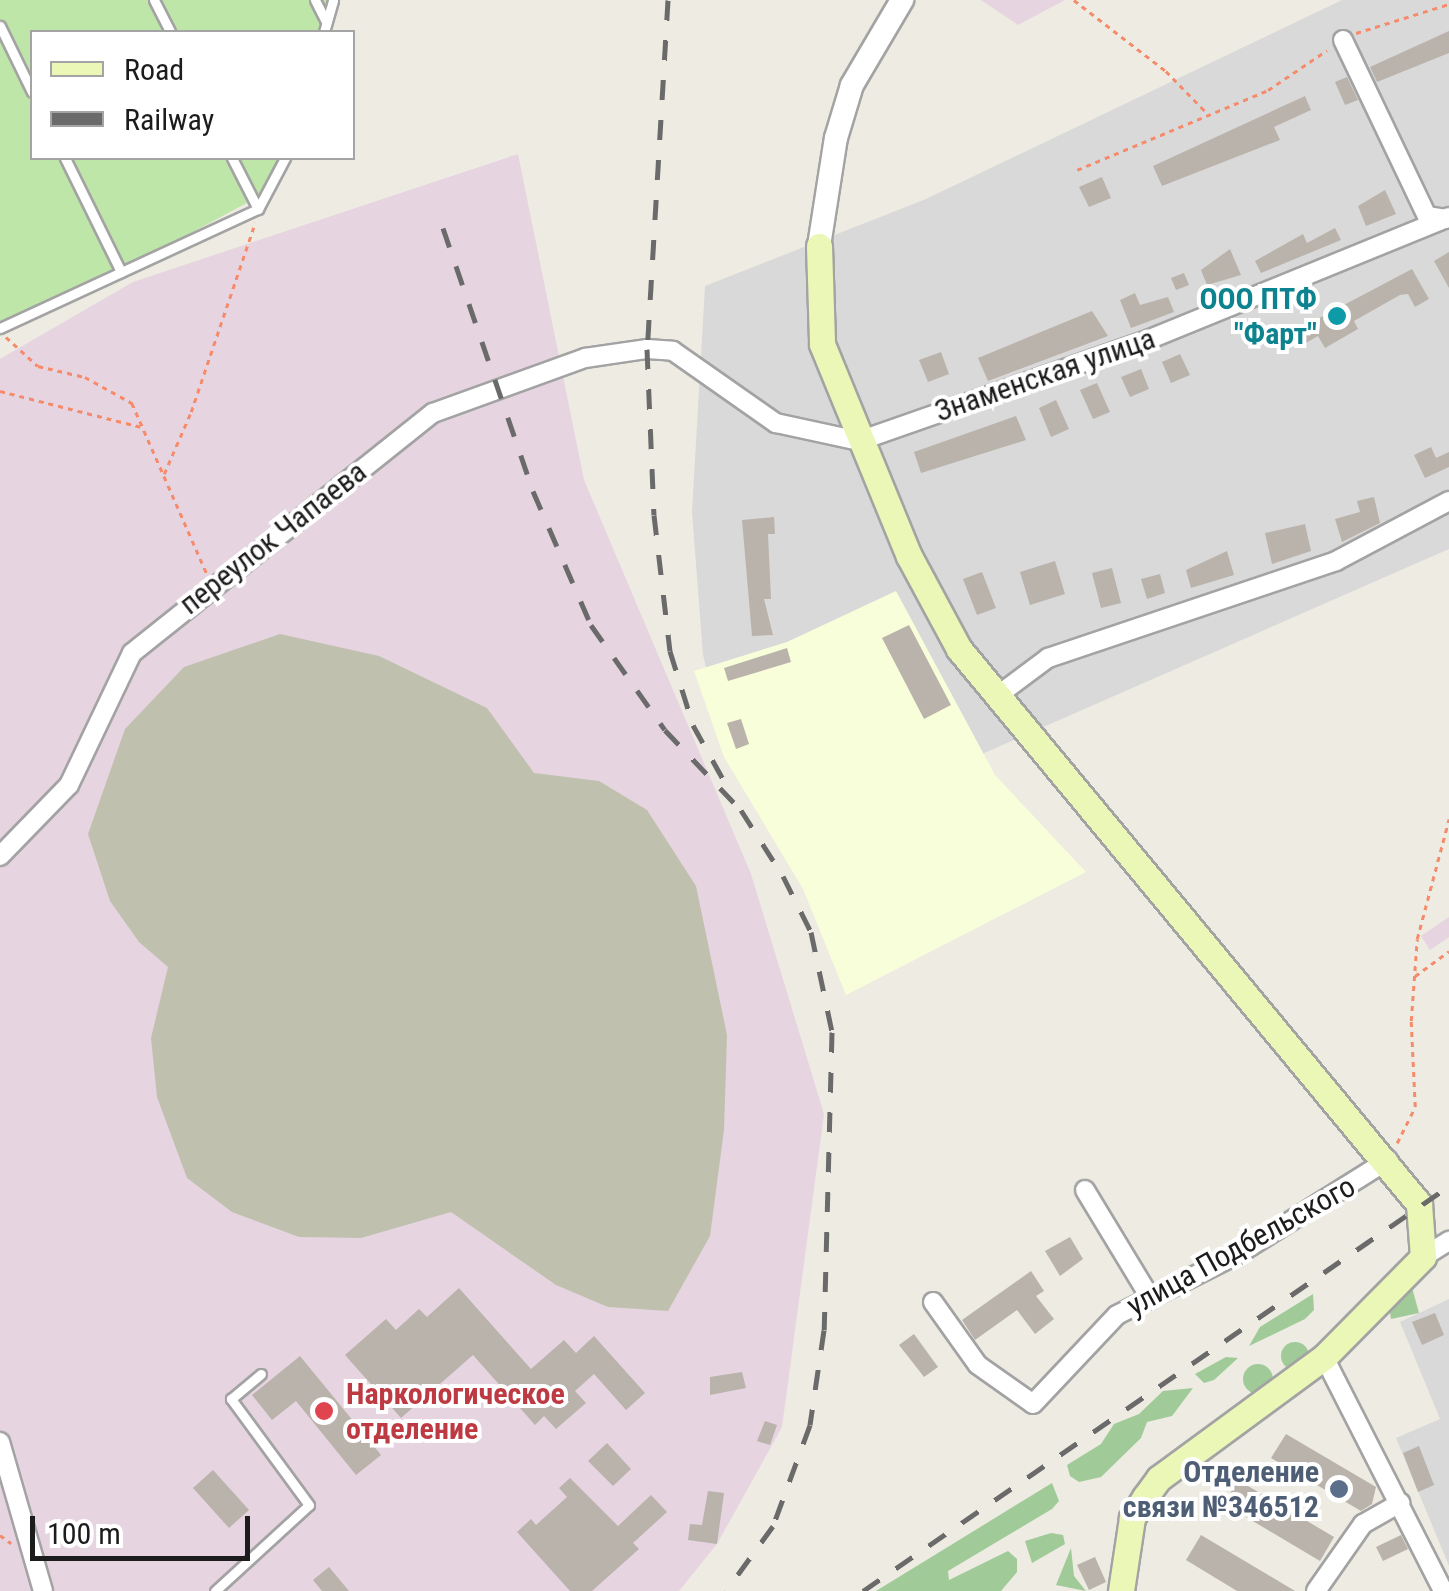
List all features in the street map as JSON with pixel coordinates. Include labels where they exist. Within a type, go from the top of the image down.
[{"type":"main road","points":[[819,246],[822,344],[859,441],[959,649],[1388,1160],[1419,1204],[1423,1258],[1324,1357],[1159,1478],[1132,1518],[1121,1591]]},
{"type":"street","points":[[819,246],[836,138],[852,86],[902,0]]},
{"type":"street","points":[[1344,40],[1428,216],[1448,220]]},
{"type":"street","name":"Знаменская улица","points":[[859,441],[1150,339],[1448,220]]},
{"type":"street","name":"переулок Чапаева","points":[[0,856],[70,785],[132,653],[212,584],[433,414],[584,358],[647,349],[674,351],[776,424],[859,441]]},
{"type":"street","points":[[997,696],[1048,658],[1336,561],[1449,501]]},
{"type":"street","name":"улица Подбельского","points":[[933,1302],[978,1365],[1033,1404],[1117,1315],[1238,1254],[1388,1160]]},
{"type":"street","points":[[1084,1190],[1151,1299]]},
{"type":"street","points":[[1423,1258],[1449,1241]]},
{"type":"street","points":[[1324,1357],[1444,1591]]},
{"type":"street","points":[[0,1442],[43,1591]]},
{"type":"street","points":[[1316,1591],[1363,1524],[1400,1504]]},
{"type":"lane","points":[[154,0],[169,30]]},
{"type":"lane","points":[[315,0],[325,27]]},
{"type":"lane","points":[[325,27],[333,0]]},
{"type":"lane","points":[[0,26],[30,88]]},
{"type":"lane","points":[[65,160],[121,272]]},
{"type":"lane","points":[[233,160],[258,209]]},
{"type":"lane","points":[[0,330],[258,209],[284,160]]},
{"type":"lane","points":[[216,1591],[309,1505],[231,1399],[262,1374]]},
{"type":"path","points":[[1074,0],[1166,71],[1207,113]]},
{"type":"path","points":[[1077,170],[1122,156],[1207,113],[1268,90],[1344,40],[1449,4]]},
{"type":"path","points":[[163,475],[192,412],[258,209]]},
{"type":"path","points":[[0,330],[38,366],[85,376],[132,404],[212,584]]},
{"type":"path","points":[[0,391],[142,427]]},
{"type":"path","points":[[1388,1160],[1416,1107],[1416,940],[1449,819]]},
{"type":"path","points":[[1414,977],[1449,951]]},
{"type":"shaded area","points":[[981,0],[1065,0],[1018,25]]},
{"type":"shaded area","points":[[1342,0],[1449,0],[1449,549],[786,840],[728,755],[703,655],[692,512],[705,286],[926,199]]},
{"type":"shaded area","points":[[518,154],[584,480],[751,874],[824,1114],[782,1427],[717,1544],[679,1591],[0,1591],[0,359],[133,282]]},
{"type":"shaded area","points":[[896,591],[995,775],[1086,872],[846,995],[803,889],[724,757],[694,671],[787,642]]},
{"type":"shaded area","points":[[280,634],[379,656],[487,708],[534,773],[599,781],[647,810],[696,886],[727,1035],[724,1130],[710,1236],[668,1311],[608,1307],[556,1285],[451,1212],[361,1238],[299,1237],[232,1212],[187,1178],[157,1097],[151,1038],[168,967],[139,942],[110,901],[88,834],[125,729],[184,667]]},
{"type":"shaded area","points":[[1449,917],[1449,937],[1430,950],[1421,936]]},
{"type":"shaded area","points":[[1449,1299],[1449,1566],[1396,1438],[1440,1419],[1400,1322]]},
{"type":"green space","points":[[0,0],[328,0],[319,30],[30,30],[30,160],[277,160],[267,192],[0,336]]},
{"type":"green space","points":[[1411,1284],[1419,1313],[1391,1319],[1389,1306]]},
{"type":"green space","points":[[1313,1294],[1314,1310],[1305,1319],[1249,1346],[1260,1327]]},
{"type":"green space","points":[[1295,1342],[1305,1346],[1309,1356],[1305,1366],[1295,1370],[1285,1366],[1281,1356],[1285,1346]]},
{"type":"green space","points":[[1226,1357],[1238,1358],[1214,1380],[1204,1383],[1195,1374]]},
{"type":"green space","points":[[1258,1364],[1269,1368],[1273,1379],[1269,1390],[1258,1394],[1247,1390],[1243,1379],[1247,1368]]},
{"type":"green space","points":[[1193,1388],[1172,1416],[1147,1422],[1141,1438],[1101,1477],[1079,1482],[1070,1476],[1067,1465],[1101,1444],[1114,1424],[1139,1414],[1163,1391]]},
{"type":"green space","points":[[1052,1483],[1059,1501],[1052,1509],[948,1571],[949,1580],[1008,1551],[1017,1559],[1017,1572],[1001,1591],[876,1591]]},
{"type":"green space","points":[[1051,1533],[1063,1535],[1065,1544],[1032,1563],[1025,1541]]},
{"type":"green space","points":[[1071,1548],[1074,1576],[1086,1591],[1056,1585]]},
{"type":"building","points":[[1449,31],[1449,53],[1377,82],[1370,67]]},
{"type":"building","points":[[1347,77],[1358,100],[1345,105],[1335,82]]},
{"type":"building","points":[[1305,96],[1311,110],[1274,127],[1280,140],[1162,186],[1153,166]]},
{"type":"building","points":[[1102,177],[1111,198],[1089,207],[1079,187]]},
{"type":"building","points":[[1385,190],[1396,214],[1366,226],[1358,206]]},
{"type":"building","points":[[1335,228],[1341,240],[1261,273],[1255,261],[1303,234],[1307,243]]},
{"type":"building","points":[[1230,249],[1241,275],[1207,285],[1201,270]]},
{"type":"building","points":[[1449,252],[1449,288],[1434,261]]},
{"type":"building","points":[[1412,269],[1429,299],[1415,307],[1408,294],[1400,295],[1354,321],[1358,329],[1325,348],[1318,336],[1297,348],[1289,334]]},
{"type":"building","points":[[1184,273],[1189,285],[1176,290],[1171,278]]},
{"type":"building","points":[[1135,293],[1140,305],[1168,297],[1174,312],[1131,328],[1120,300]]},
{"type":"building","points":[[1092,311],[1108,336],[988,381],[978,358]]},
{"type":"building","points":[[941,352],[949,374],[928,382],[919,360]]},
{"type":"building","points":[[1180,354],[1190,375],[1171,383],[1162,362]]},
{"type":"building","points":[[1141,369],[1149,389],[1130,397],[1121,377]]},
{"type":"building","points":[[1097,383],[1110,412],[1093,419],[1080,390]]},
{"type":"building","points":[[1056,400],[1069,429],[1051,437],[1039,408]]},
{"type":"building","points":[[1016,416],[1026,440],[921,473],[914,452]]},
{"type":"building","points":[[1431,447],[1436,458],[1449,452],[1449,467],[1425,478],[1414,455]]},
{"type":"building","points":[[1374,497],[1380,523],[1342,542],[1335,519],[1360,512],[1357,501]]},
{"type":"building","points":[[774,517],[775,534],[768,534],[771,599],[764,599],[773,635],[752,636],[742,520]]},
{"type":"building","points":[[1305,524],[1311,551],[1272,564],[1265,533]]},
{"type":"building","points":[[1227,551],[1234,575],[1191,588],[1186,570]]},
{"type":"building","points":[[1055,561],[1065,594],[1030,605],[1020,572]]},
{"type":"building","points":[[1112,568],[1121,603],[1101,608],[1092,573]]},
{"type":"building","points":[[982,572],[996,608],[977,615],[963,579]]},
{"type":"building","points":[[1160,574],[1165,593],[1147,599],[1141,579]]},
{"type":"building","points":[[909,625],[951,705],[924,719],[882,638]]},
{"type":"building","points":[[787,648],[791,662],[728,681],[724,668]]},
{"type":"building","points":[[741,719],[749,744],[736,749],[727,723]]},
{"type":"building","points":[[1070,1237],[1083,1259],[1060,1276],[1045,1251]]},
{"type":"building","points":[[1031,1271],[1044,1291],[1036,1296],[1054,1319],[1035,1334],[1017,1310],[975,1340],[962,1320]]},
{"type":"building","points":[[459,1288],[531,1369],[564,1340],[576,1353],[594,1336],[645,1393],[626,1410],[594,1374],[575,1391],[586,1403],[556,1429],[544,1416],[535,1425],[473,1355],[401,1418],[345,1355],[386,1319],[396,1330],[419,1309],[427,1317]]},
{"type":"building","points":[[1435,1313],[1444,1335],[1422,1345],[1412,1322]]},
{"type":"building","points":[[914,1334],[938,1367],[924,1377],[899,1345]]},
{"type":"building","name":"Наркологическое отделение","points":[[300,1356],[381,1455],[356,1475],[296,1401],[272,1420],[252,1395]]},
{"type":"building","points":[[742,1372],[746,1388],[710,1395],[710,1377]]},
{"type":"building","points":[[765,1421],[777,1425],[770,1445],[757,1441]]},
{"type":"building","points":[[1286,1434],[1376,1487],[1372,1504],[1361,1511],[1271,1458]]},
{"type":"building","points":[[607,1443],[631,1469],[613,1486],[588,1461]]},
{"type":"building","points":[[1419,1446],[1434,1485],[1418,1492],[1403,1453]]},
{"type":"building","points":[[213,1470],[249,1510],[229,1528],[193,1488]]},
{"type":"building","points":[[570,1478],[618,1526],[651,1495],[667,1512],[633,1543],[639,1549],[592,1591],[570,1591],[517,1532],[531,1519],[536,1525],[567,1497],[559,1488]]},
{"type":"building","points":[[1238,1480],[1334,1537],[1320,1561],[1224,1504]]},
{"type":"building","points":[[708,1491],[724,1493],[717,1544],[688,1540],[690,1524],[702,1525]]},
{"type":"building","points":[[1201,1535],[1295,1591],[1237,1591],[1186,1560]]},
{"type":"building","points":[[1401,1535],[1408,1549],[1383,1561],[1376,1547]]},
{"type":"building","points":[[1095,1557],[1106,1582],[1089,1590],[1077,1565]]},
{"type":"building","points":[[329,1567],[349,1591],[322,1591],[313,1580]]},
{"type":"railway","points":[[668,0],[647,349],[654,515],[670,651],[693,725],[723,779]]},
{"type":"railway","points":[[443,228],[533,491],[591,625],[665,730],[741,810],[783,876],[811,932],[832,1032],[824,1330],[810,1425],[773,1526],[726,1591]]},
{"type":"railway","points":[[863,1591],[1449,1186]]},
{"type":"place","name":"ООО ПТФ \"Фарт\"","points":[[1337,316]]},
{"type":"place","name":"Наркологическое отделение","points":[[324,1411]]},
{"type":"place","name":"Отделение связи №346512","points":[[1339,1489]]}]
